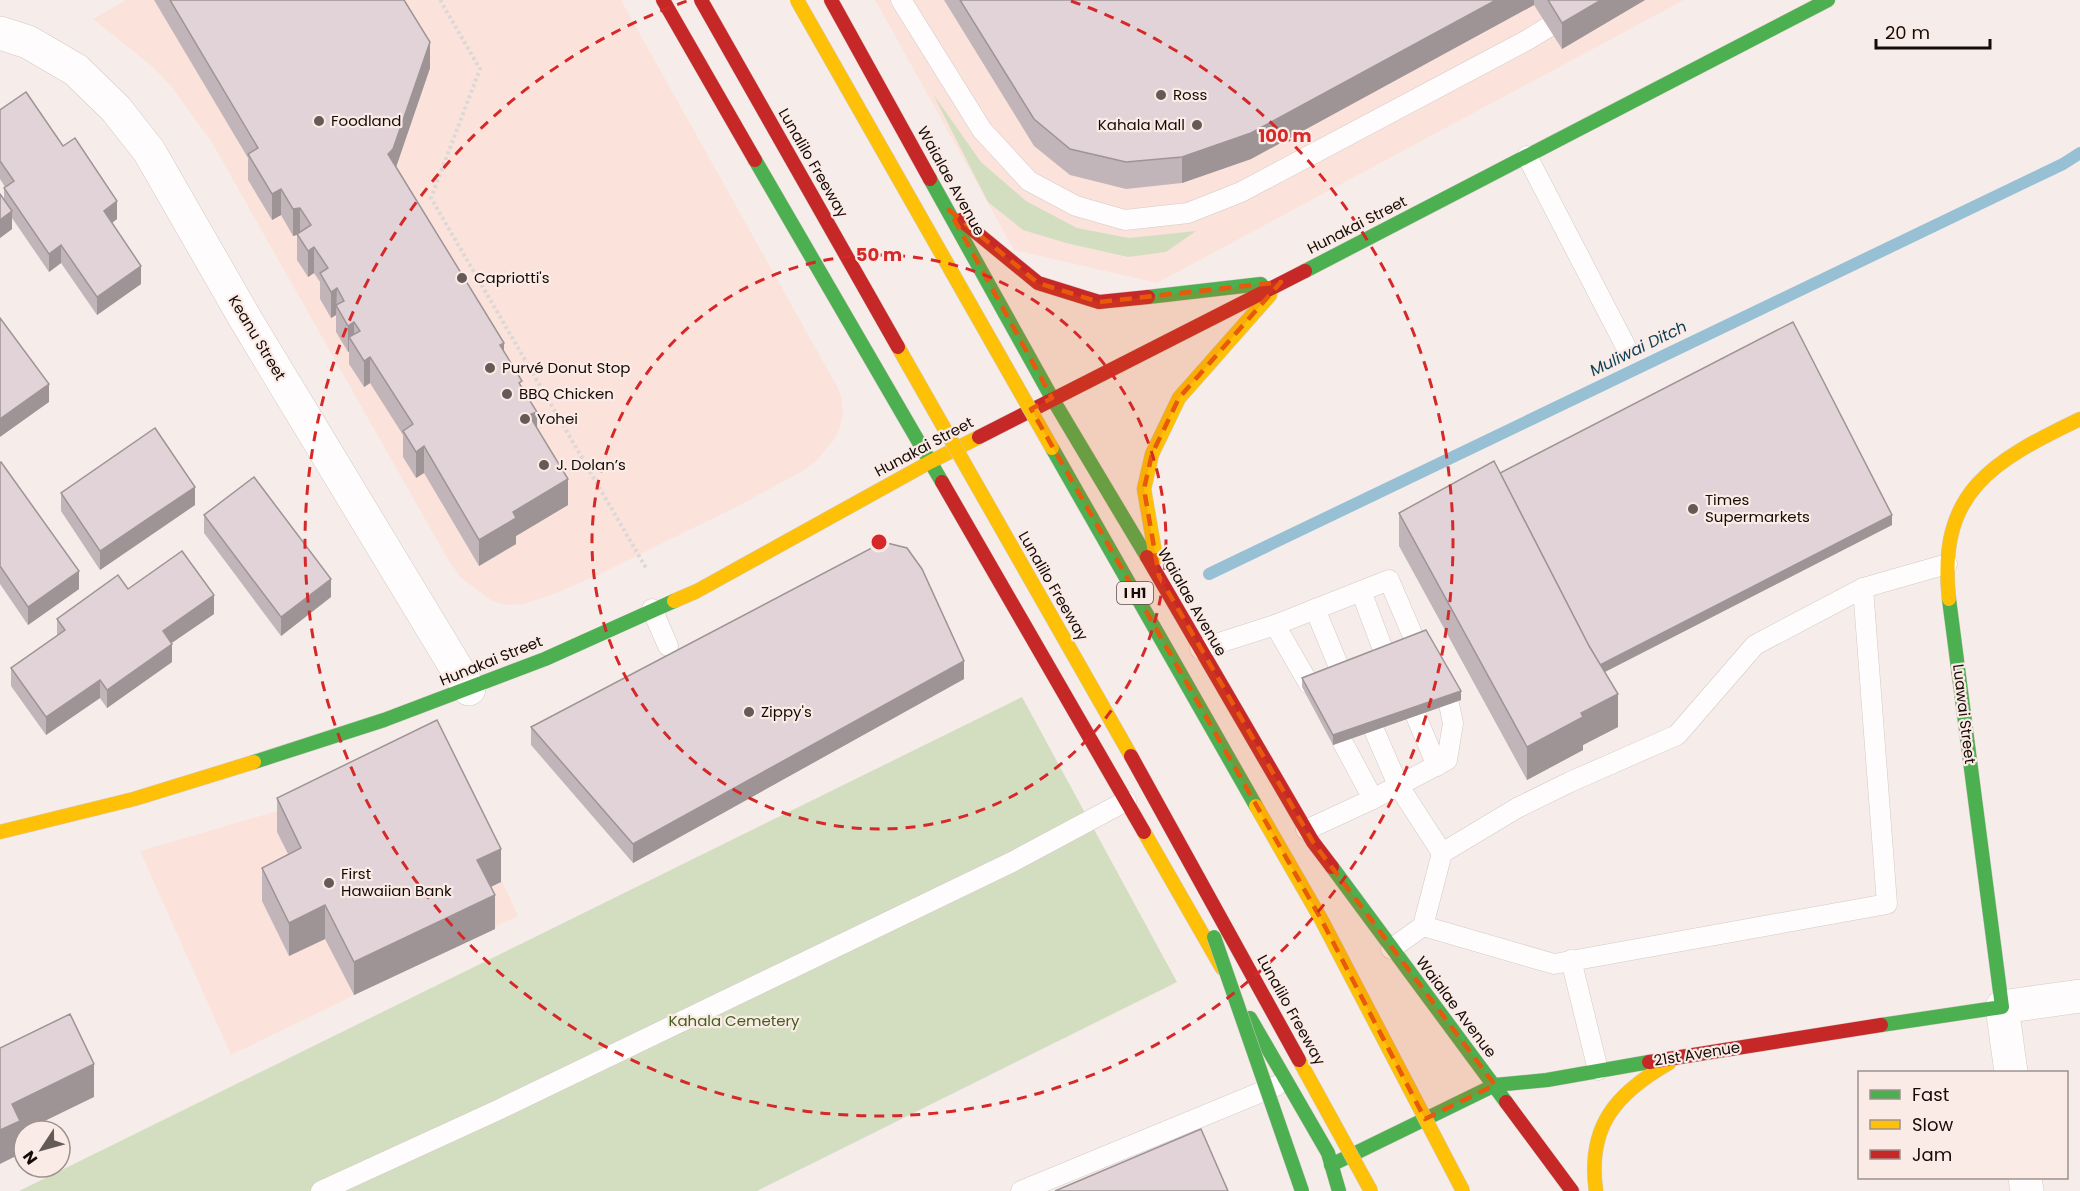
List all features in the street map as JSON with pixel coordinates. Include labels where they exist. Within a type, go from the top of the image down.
[{"type":"main road","points":[[663,0],[1329,1153],[1339,1191]]},
{"type":"main road","name":"Lunalilo Freeway","points":[[701,0],[1183,848],[1371,1191]]},
{"type":"main road","name":"I H1","points":[[797,0],[1322,919],[1462,1191]]},
{"type":"main road","name":"Waialae Avenue","points":[[831,0],[1052,398],[1159,576],[1306,830],[1391,949],[1495,1085],[1572,1191]]},
{"type":"main road","name":"Hunakai Street","points":[[0,832],[200,780],[384,720],[545,658],[697,591],[930,462],[1052,398],[1527,156],[1822,1]]},
{"type":"main road","points":[[949,210],[1038,283],[1099,303],[1281,282]]},
{"type":"main road","points":[[1159,576],[1144,489],[1152,454],[1179,398],[1281,282]]},
{"type":"main road","name":"Luawai Street","points":[[2002,1007],[1949,595],[1947,564],[1950,534],[1960,505],[1977,483],[1997,465],[2022,447],[2080,419]]},
{"type":"main road","points":[[1183,848],[1302,1191]]},
{"type":"main road","points":[[1322,919],[1444,1120]]},
{"type":"main road","name":"21st Avenue","points":[[1331,1165],[1495,1085],[1547,1080],[1681,1056],[2002,1007]]},
{"type":"main road","points":[[1596,1191],[1593,1154],[1604,1122],[1622,1096],[1638,1082],[1681,1056]]},
{"type":"street","name":"Keanu Street","points":[[0,33],[28,42],[76,70],[116,109],[149,151],[246,320],[469,689]]},
{"type":"street","name":"21st Avenue","points":[[2002,1007],[2080,996]]},
{"type":"street","name":"Luawai Street","points":[[2002,1007],[2011,1071]]},
{"type":"lane","points":[[901,0],[982,130],[1029,181],[1076,206],[1125,220],[1188,213],[1241,192],[1519,44],[1593,0]]},
{"type":"lane","points":[[1527,156],[1625,345]]},
{"type":"lane","points":[[1391,949],[1423,926],[1442,853],[1516,808],[1677,735],[1755,645],[1863,588],[1947,564]]},
{"type":"lane","points":[[1200,649],[1275,625],[1389,580],[1416,643]]},
{"type":"lane","points":[[1423,926],[1554,964],[1887,904],[1863,588]]},
{"type":"lane","points":[[1362,591],[1385,655]]},
{"type":"lane","points":[[652,609],[668,646]]},
{"type":"lane","points":[[1315,609],[1341,672]]},
{"type":"lane","points":[[1275,625],[1310,684]]},
{"type":"lane","points":[[1306,830],[1373,799],[1447,760],[1453,723],[1449,704]]},
{"type":"lane","points":[[1416,716],[1437,766]]},
{"type":"lane","points":[[1374,730],[1398,785],[1442,853]]},
{"type":"lane","points":[[1342,741],[1373,799]]},
{"type":"lane","points":[[321,1191],[498,1110],[1014,861],[1126,801]]},
{"type":"lane","points":[[1571,960],[1598,1070]]},
{"type":"lane","points":[[1021,1191],[1287,1081]]},
{"type":"path","points":[[440,0],[480,69],[431,198],[646,568]]},
{"type":"highlighted area","points":[[949,210],[1038,283],[1099,302],[1281,282],[1179,398],[1152,454],[1144,489],[1159,576],[1313,842],[1495,1085],[1425,1119],[1321,919],[1031,409],[1052,398]]},
{"type":"shaded area","points":[[126,0],[621,0],[838,388],[843,412],[839,431],[833,441],[816,461],[801,472],[740,505],[598,575],[524,604],[506,605],[492,601],[461,578],[447,558],[211,141],[173,89],[154,68],[93,19]]},
{"type":"shaded area","name":"Kahala Mall","points":[[875,0],[1684,0],[1157,283],[1014,250]]},
{"type":"shaded area","name":"First Hawaiian Bank","points":[[443,752],[518,916],[231,1055],[140,851],[304,803]]},
{"type":"green space","points":[[933,94],[981,162],[1026,201],[1077,228],[1129,238],[1196,231],[1166,252],[1128,257],[1066,243],[1023,230],[988,202]]},
{"type":"green space","name":"Kahala Cemetery","points":[[1022,697],[1177,982],[757,1191],[19,1191],[43,1179],[72,1179],[72,1165]]},
{"type":"building","points":[[170,0],[404,0],[430,42],[393,149],[388,154],[504,343],[500,345],[522,381],[519,383],[537,412],[529,415],[568,479],[513,512],[516,518],[479,540],[424,446],[416,452],[403,431],[413,424],[370,357],[364,361],[349,337],[360,331],[354,322],[348,326],[336,305],[344,301],[337,288],[331,292],[320,273],[328,268],[314,247],[308,251],[297,234],[311,225],[300,208],[293,209],[281,189],[272,194],[248,154],[258,148]]},
{"type":"building","points":[[960,0],[1496,0],[1251,133],[1182,157],[1126,162],[1070,149],[1034,119]]},
{"type":"building","points":[[1548,0],[1601,0],[1562,23]]},
{"type":"building","points":[[26,92],[63,146],[75,138],[117,201],[104,211],[141,266],[97,297],[61,245],[49,254],[4,188],[14,181],[0,161],[0,110]]},
{"type":"building","points":[[0,194],[12,211],[0,220]]},
{"type":"building","points":[[0,318],[49,384],[0,419]]},
{"type":"building","name":"Times Supermarkets","points":[[1793,322],[1892,515],[1600,665],[1500,473]]},
{"type":"building","points":[[155,428],[195,487],[100,551],[61,493]]},
{"type":"building","points":[[1494,461],[1589,646],[1618,694],[1581,713],[1583,717],[1527,747],[1399,513]]},
{"type":"building","points":[[1,462],[79,571],[28,607],[0,566]]},
{"type":"building","points":[[254,477],[331,579],[281,617],[204,515]]},
{"type":"building","name":"Zippy's","points":[[883,542],[907,548],[922,569],[964,661],[633,844],[531,727]]},
{"type":"building","points":[[182,551],[214,595],[163,631],[172,644],[107,690],[100,680],[46,717],[11,668],[65,630],[57,619],[118,575],[128,589]]},
{"type":"building","points":[[1426,630],[1461,691],[1333,735],[1302,678]]},
{"type":"building","points":[[437,720],[501,849],[477,860],[495,895],[354,962],[325,905],[289,923],[262,868],[301,848],[277,798]]},
{"type":"building","points":[[70,1014],[94,1064],[12,1104],[19,1119],[12,1119],[12,1125],[0,1130],[0,1048]]},
{"type":"building","points":[[1201,1129],[1228,1191],[1055,1191]]},
{"type":"waterway","name":"Muliwai Ditch","points":[[1209,574],[2063,164],[2080,153]]},
{"type":"traffic: fast","points":[[1305,271],[1828,0]]},
{"type":"traffic: fast","points":[[755,160],[942,482]]},
{"type":"traffic: fast","points":[[930,179],[1052,398],[1147,557]]},
{"type":"traffic: fast","points":[[1148,297],[1261,284]]},
{"type":"traffic: fast","points":[[1052,448],[1256,806]]},
{"type":"traffic: fast","points":[[1881,1025],[2002,1007],[1949,599]]},
{"type":"traffic: fast","points":[[254,762],[384,720],[545,659],[674,601]]},
{"type":"traffic: fast","points":[[1332,867],[1506,1102]]},
{"type":"traffic: fast","points":[[1214,937],[1302,1191]]},
{"type":"traffic: fast","points":[[1250,1018],[1328,1153],[1339,1191]]},
{"type":"traffic: fast","points":[[1331,1165],[1495,1085],[1547,1080],[1649,1062]]},
{"type":"traffic: slow","points":[[797,0],[1052,448]]},
{"type":"traffic: slow","points":[[1156,558],[1144,489],[1152,454],[1179,398],[1270,295]]},
{"type":"traffic: slow","points":[[898,347],[1131,756]]},
{"type":"traffic: slow","points":[[1949,599],[1948,562],[1952,531],[1962,506],[1977,484],[1997,466],[2021,450],[2080,419]]},
{"type":"traffic: slow","points":[[674,601],[697,591],[979,437]]},
{"type":"traffic: slow","points":[[0,832],[134,799],[254,762]]},
{"type":"traffic: slow","points":[[1256,806],[1321,919],[1463,1191]]},
{"type":"traffic: slow","points":[[1144,832],[1222,968]]},
{"type":"traffic: slow","points":[[1299,1060],[1371,1191]]},
{"type":"traffic: slow","points":[[1596,1191],[1594,1168],[1596,1148],[1609,1115],[1634,1087],[1669,1063]]},
{"type":"traffic: jam","points":[[663,0],[755,160]]},
{"type":"traffic: jam","points":[[701,0],[898,347]]},
{"type":"traffic: jam","points":[[831,0],[930,179]]},
{"type":"traffic: jam","points":[[961,220],[1038,283],[1099,302],[1148,297]]},
{"type":"traffic: jam","points":[[979,437],[1305,271]]},
{"type":"traffic: jam","points":[[942,482],[1144,832]]},
{"type":"traffic: jam","points":[[1147,557],[1313,842],[1332,867]]},
{"type":"traffic: jam","points":[[1131,756],[1299,1060]]},
{"type":"traffic: jam","points":[[1649,1062],[1881,1025]]},
{"type":"traffic: jam","points":[[1506,1102],[1572,1191]]},
{"type":"place","name":"Ross","points":[[1161,95]]},
{"type":"place","name":"Foodland","points":[[319,121]]},
{"type":"place","name":"Kahala Mall","points":[[1197,125]]},
{"type":"place","name":"Capriotti's","points":[[462,278]]},
{"type":"place","name":"Purvé Donut Stop","points":[[490,368]]},
{"type":"place","name":"BBQ Chicken","points":[[507,394]]},
{"type":"place","name":"Yohei","points":[[525,419]]},
{"type":"place","name":"J. Dolan’s","points":[[544,465]]},
{"type":"place","name":"Times Supermarkets","points":[[1693,509]]},
{"type":"place","name":"Zippy's","points":[[749,712]]},
{"type":"place","name":"First Hawaiian Bank","points":[[329,883]]}]
